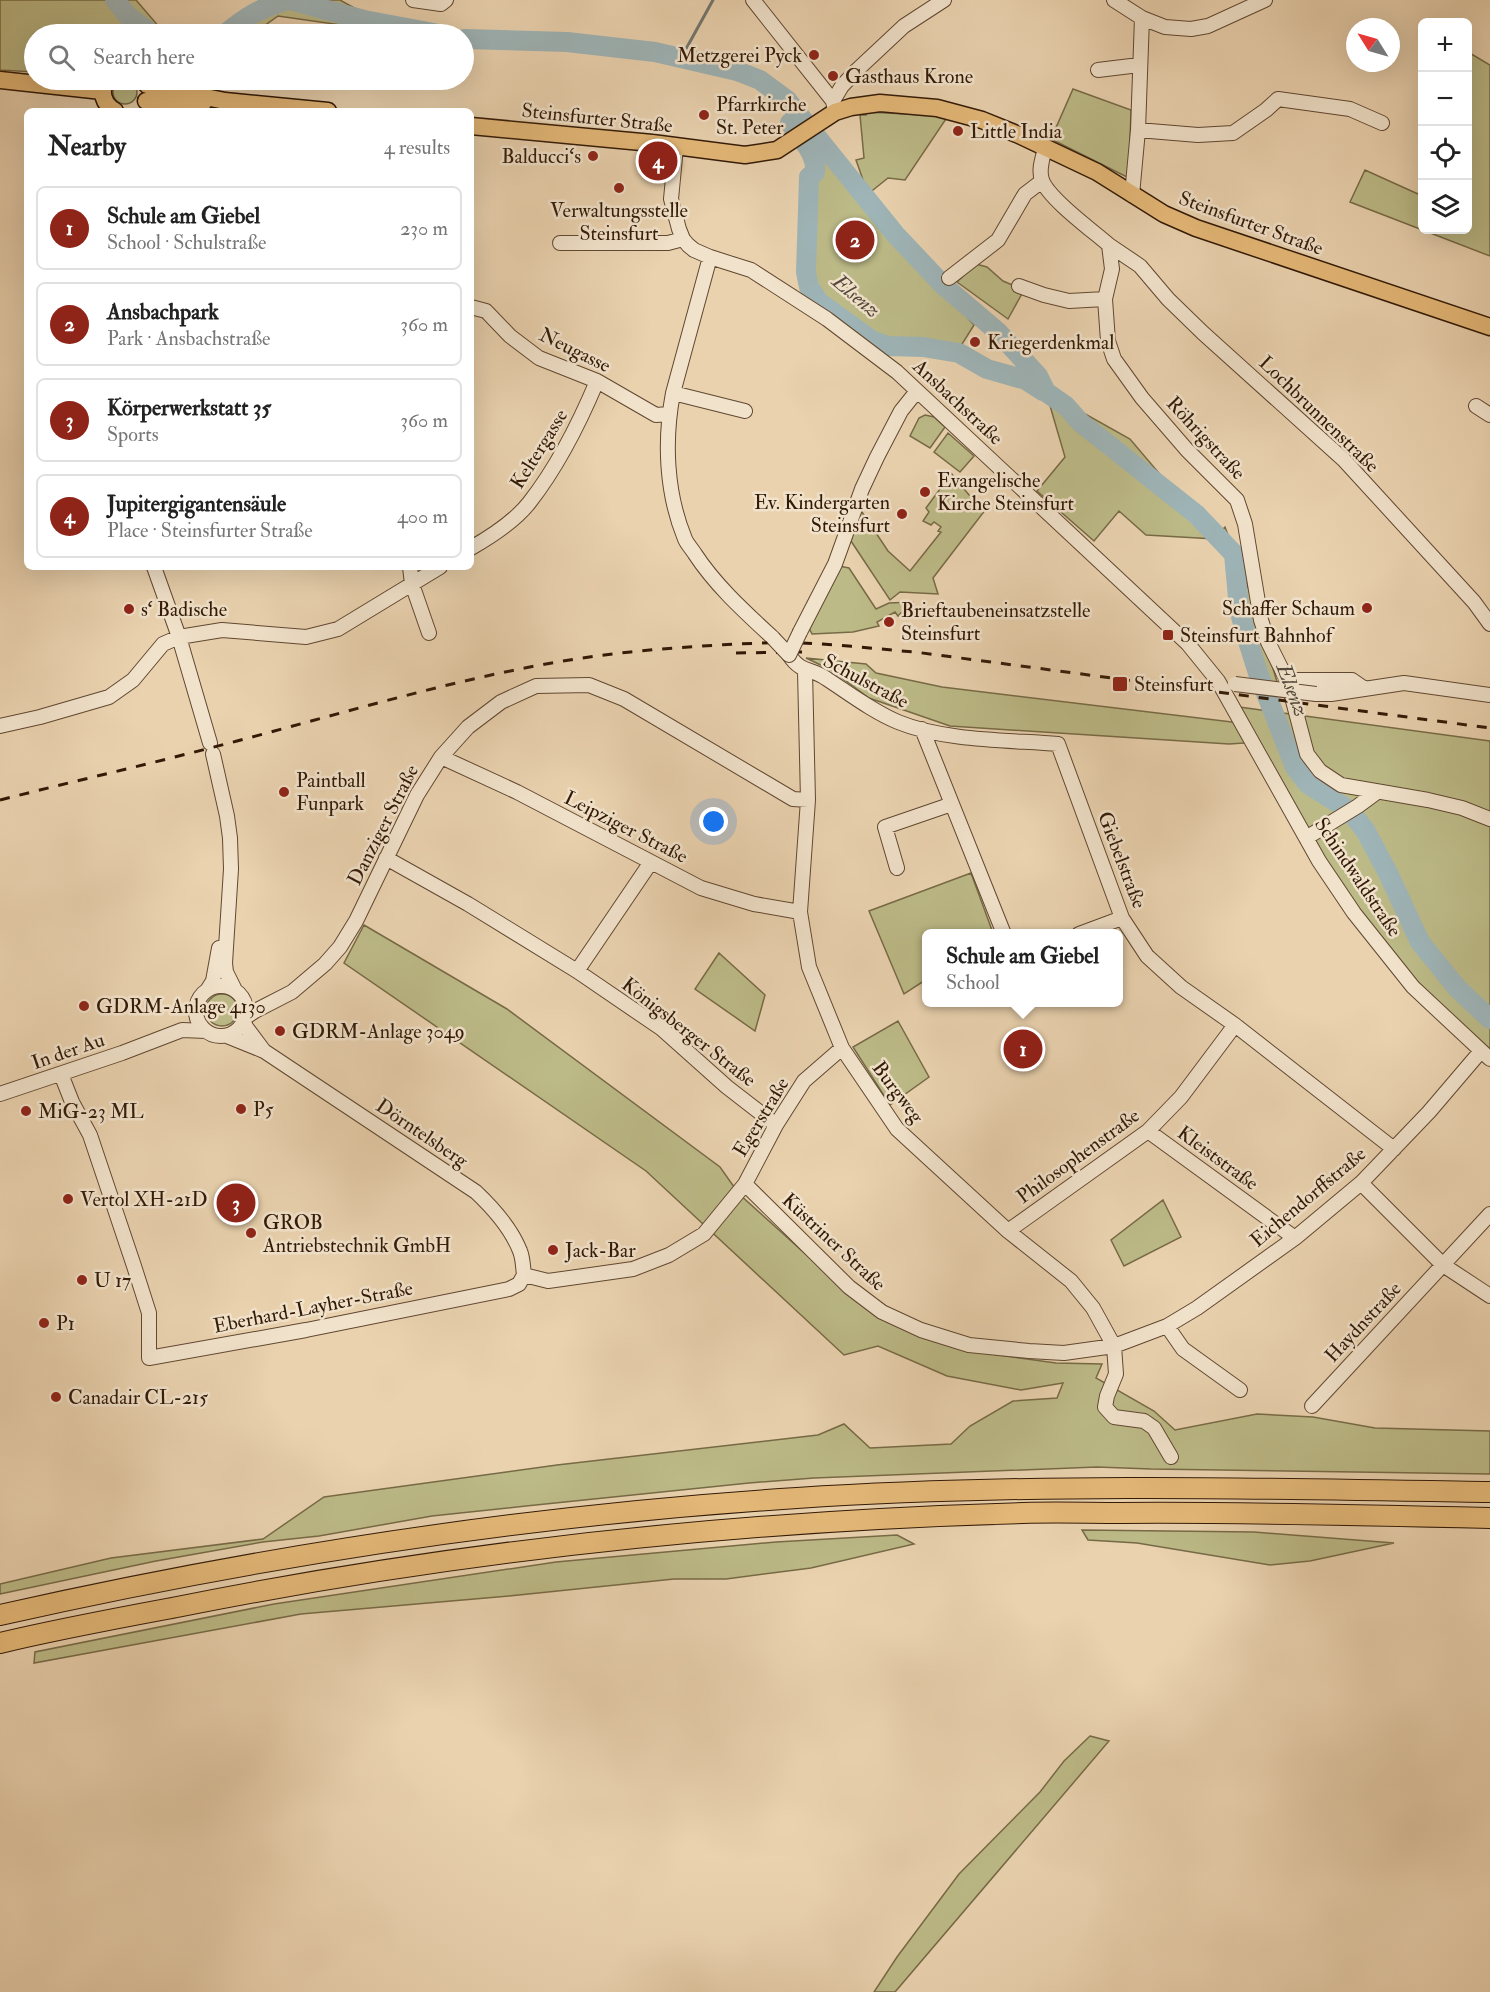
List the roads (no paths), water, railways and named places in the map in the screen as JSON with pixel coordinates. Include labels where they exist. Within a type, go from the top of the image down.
[{"type":"highway","points":[[0,1615],[300,1556],[465,1532],[669,1508],[797,1498],[1027,1489],[1259,1488],[1490,1492]]},
{"type":"highway","points":[[0,1643],[242,1594],[390,1569],[525,1550],[660,1535],[800,1524],[1026,1513],[1261,1512],[1490,1518]]},
{"type":"main road","points":[[0,80],[24,81]]},
{"type":"main road","points":[[105,90],[106,104],[111,108]]},
{"type":"main road","points":[[143,94],[300,108]]},
{"type":"main road","name":"Steinsfurter Straße","points":[[474,126],[745,155],[777,150],[789,144],[817,124],[834,106],[880,103],[938,108],[982,120],[1045,148],[1097,172],[1164,214],[1224,239],[1490,327]]},
{"type":"street","points":[[413,0],[441,4],[446,0]]},
{"type":"street","points":[[753,0],[834,106]]},
{"type":"street","points":[[834,106],[842,86],[886,41],[904,26],[944,0]]},
{"type":"street","points":[[1114,0],[1142,18],[1165,27],[1191,29],[1208,26],[1265,0]]},
{"type":"street","points":[[1132,195],[1138,130],[1142,18]]},
{"type":"street","points":[[1098,70],[1139,64]]},
{"type":"street","points":[[1138,130],[1198,135],[1233,133],[1278,99],[1350,109],[1382,123]]},
{"type":"street","points":[[560,243],[668,243],[683,239],[671,199],[676,147]]},
{"type":"street","points":[[1045,148],[1040,170],[1042,181],[1050,193],[1109,245]]},
{"type":"street","points":[[949,278],[998,240],[1025,194],[1042,181]]},
{"type":"street","name":"Ansbachstraße","points":[[683,239],[694,250],[751,270],[874,353],[1168,626],[1188,645],[1218,681],[1230,689]]},
{"type":"street","name":"Röhrigstraße","points":[[1109,245],[1112,269],[1105,299],[1108,340],[1114,359],[1142,398],[1187,450],[1237,500],[1245,524],[1261,620],[1268,642],[1287,680],[1307,754],[1320,771],[1341,784],[1428,800],[1462,808],[1490,819]]},
{"type":"street","name":"Lochbrunnenstraße","points":[[1109,245],[1140,266],[1168,299],[1203,333],[1344,460],[1474,602],[1490,624]]},
{"type":"street","points":[[710,257],[669,414],[670,486],[685,540],[707,572],[797,664]]},
{"type":"street","points":[[1019,286],[1069,301],[1105,299]]},
{"type":"street","name":"Neugasse","points":[[474,308],[486,311],[510,336],[539,358],[597,381],[656,414],[669,414]]},
{"type":"street","name":"Keltergasse","points":[[474,546],[498,532],[528,504],[581,420],[597,381]]},
{"type":"street","points":[[797,664],[800,632],[835,564],[862,489],[902,411],[917,391]]},
{"type":"street","points":[[674,393],[745,411]]},
{"type":"street","points":[[1476,406],[1490,415]]},
{"type":"street","points":[[155,570],[179,637],[211,749],[227,816],[231,869],[225,963],[228,978],[247,1009],[245,1020],[240,1028],[227,1036],[207,1032],[196,1015],[198,1000],[213,981],[222,933],[227,921]]},
{"type":"street","points":[[410,570],[412,584],[429,633]]},
{"type":"street","points":[[0,726],[109,696],[133,680],[163,644],[179,637],[222,630],[306,637],[338,629],[435,570]]},
{"type":"street","name":"Schulstraße","points":[[797,664],[818,673],[868,707],[900,723],[922,729],[1002,929]]},
{"type":"street","name":"Burgweg","points":[[797,664],[808,800],[800,912],[809,967],[842,1048],[897,1129],[1008,1231],[1071,1281],[1093,1308],[1114,1346],[1116,1374],[1105,1407],[1114,1417],[1144,1421],[1154,1428],[1171,1458]]},
{"type":"street","points":[[1287,680],[1352,680],[1365,688]]},
{"type":"street","points":[[1230,689],[1316,694],[1404,683],[1490,695]]},
{"type":"street","name":"Danziger Straße","points":[[245,1020],[267,1004],[292,992],[325,964],[340,947],[356,921],[417,795],[441,758],[468,727],[501,702],[537,686],[589,685],[624,699],[793,799],[808,800]]},
{"type":"street","name":"Schindwaldstraße","points":[[1230,689],[1306,838],[1354,913],[1413,987],[1485,1055]]},
{"type":"street","name":"Giebelstraße","points":[[922,729],[948,735],[1058,744],[1122,918],[1148,956],[1181,987],[1235,1025],[1394,1149]]},
{"type":"street","name":"Leipziger Straße","points":[[441,758],[517,792],[702,888],[754,904],[800,912]]},
{"type":"street","points":[[1306,838],[1377,792]]},
{"type":"street","points":[[897,868],[885,826],[952,804]]},
{"type":"street","name":"Königsberger Straße","points":[[386,858],[468,904],[577,971],[662,1029],[727,1087],[776,1125]]},
{"type":"street","points":[[577,971],[651,862]]},
{"type":"street","points":[[1090,929],[1122,918]]},
{"type":"street","points":[[208,989],[225,986],[267,1004]]},
{"type":"street","name":"In der Au","points":[[182,1030],[196,1015]]},
{"type":"street","name":"Dörntelsberg","points":[[245,1020],[264,1051]]},
{"type":"street","name":"Philosophenstraße","points":[[1008,1231],[1148,1131],[1181,1097],[1235,1025]]},
{"type":"street","name":"In der Au","points":[[0,1094],[182,1030],[207,1032]]},
{"type":"street","name":"Dörntelsberg","points":[[227,1036],[264,1051],[476,1192],[509,1230],[521,1253],[524,1275]]},
{"type":"street","name":"Egerstraße","points":[[745,1184],[776,1125],[804,1081],[842,1048]]},
{"type":"street","name":"Eichendorffstraße","points":[[1114,1346],[1167,1326],[1197,1308],[1294,1238],[1361,1183],[1485,1055]]},
{"type":"street","name":"Eberhard-Layher-Straße","points":[[61,1074],[72,1102],[90,1135],[137,1275],[148,1313],[149,1358],[317,1328],[509,1289],[519,1284],[524,1275]]},
{"type":"street","name":"Kleiststraße","points":[[1148,1131],[1294,1238]]},
{"type":"street","points":[[1361,1183],[1443,1265],[1490,1296]]},
{"type":"street","points":[[524,1275],[548,1281],[633,1269],[669,1255],[704,1234],[745,1184]]},
{"type":"street","name":"Küstriner Straße","points":[[745,1184],[849,1287],[882,1312],[921,1330],[969,1345],[1029,1352],[1065,1353],[1114,1346]]},
{"type":"street","name":"Haydnstraße","points":[[1312,1406],[1490,1214]]},
{"type":"street","points":[[1167,1326],[1183,1349],[1240,1390]]},
{"type":"waterway","name":"Elsenz","points":[[115,0],[128,16],[139,24]]},
{"type":"waterway","name":"Elsenz","points":[[238,24],[254,13],[288,0]]},
{"type":"waterway","name":"Elsenz","points":[[290,0],[385,24]]},
{"type":"waterway","points":[[681,58],[713,0]]},
{"type":"waterway","name":"Elsenz","points":[[474,39],[567,42],[655,52],[737,71],[760,80],[787,100],[895,234],[943,285],[998,332],[1038,376],[1046,392],[1066,406],[1081,423],[1196,514],[1234,554],[1239,609],[1246,635],[1258,673],[1295,767],[1308,784],[1349,810],[1365,830],[1420,942],[1458,989],[1490,1019]]},
{"type":"waterway","name":"Elsenz","points":[[790,123],[807,146],[815,165],[815,172],[809,177],[806,272],[809,287],[819,302],[873,341],[887,346],[923,347],[959,353],[987,369],[1026,380],[1043,391]]},
{"type":"railway","points":[[0,800],[507,672],[599,656],[734,644],[799,643],[915,652],[1490,728]]},
{"type":"railway","points":[[736,653],[802,652]]},
{"type":"place","name":"Metzgerei Pyck","points":[[814,55]]},
{"type":"place","name":"Gasthaus Krone","points":[[833,76]]},
{"type":"place","name":"Pfarrkirche St. Peter","points":[[704,115]]},
{"type":"place","name":"Little India","points":[[958,131]]},
{"type":"place","name":"Balducci‘s","points":[[593,156]]},
{"type":"place","name":"Jupitergigantensäule","points":[[658,161]]},
{"type":"place","name":"Verwaltungsstelle Steinsfurt","points":[[619,188]]},
{"type":"place","name":"Ansbachpark","points":[[855,240]]},
{"type":"place","name":"Kriegerdenkmal","points":[[975,342]]},
{"type":"place","name":"Evangelische Kirche Steinsfurt","points":[[925,492]]},
{"type":"place","name":"Ev. Kindergarten Steinsfurt","points":[[902,514]]},
{"type":"place","name":"Schaffer Schaum","points":[[1367,608]]},
{"type":"place","name":"s‘ Badische","points":[[129,609]]},
{"type":"place","name":"Brieftaubeneinsatzstelle Steinsfurt","points":[[889,622]]},
{"type":"place","name":"Steinsfurt Bahnhof","points":[[1168,635]]},
{"type":"place","name":"Steinsfurt","points":[[1120,684]]},
{"type":"place","name":"Paintball Funpark","points":[[284,792]]},
{"type":"place","name":"GDRM-Anlage 4130","points":[[84,1006]]},
{"type":"place","name":"GDRM-Anlage 3049","points":[[280,1031]]},
{"type":"place","name":"Schule am Giebel","points":[[1023,1049]]},
{"type":"place","name":"P5","points":[[241,1109]]},
{"type":"place","name":"MiG-23 ML","points":[[26,1111]]},
{"type":"place","name":"Vertol XH-21D","points":[[68,1199]]},
{"type":"place","name":"Körperwerkstatt 35","points":[[236,1203]]},
{"type":"place","name":"GROB Antriebstechnik GmbH","points":[[251,1233]]},
{"type":"place","name":"Jack-Bar","points":[[553,1250]]},
{"type":"place","name":"U 17","points":[[82,1280]]},
{"type":"place","name":"P1","points":[[44,1323]]},
{"type":"place","name":"Canadair CL-215","points":[[56,1397]]}]
